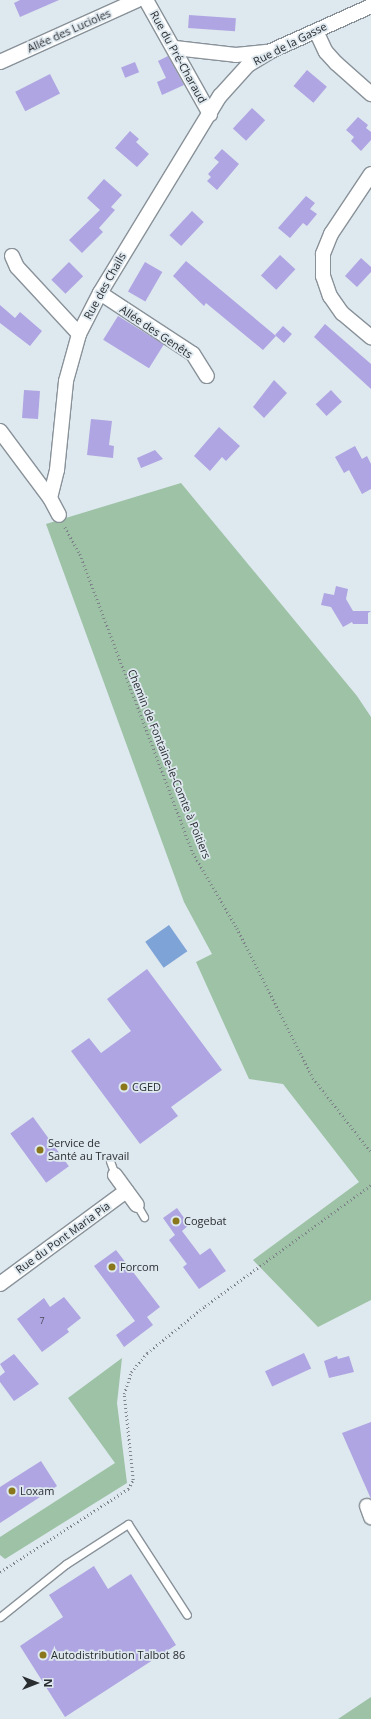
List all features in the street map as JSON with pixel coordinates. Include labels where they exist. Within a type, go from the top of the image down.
[{"type":"street","name":"Allée des Lucioles","points":[[0,62],[138,0]]},
{"type":"street","name":"Rue du Pré-Charaud","points":[[146,0],[175,48],[210,114]]},
{"type":"street","name":"Rue de la Gasse","points":[[220,96],[244,69],[271,51],[371,6]]},
{"type":"street","points":[[316,31],[326,52],[336,63],[371,94]]},
{"type":"street","points":[[175,48],[236,55],[271,51]]},
{"type":"street","name":"Rue des Chails","points":[[50,498],[57,470],[66,381],[79,334],[100,293],[220,96]]},
{"type":"street","points":[[371,174],[331,234],[324,254],[322,276],[330,296],[342,313],[371,337]]},
{"type":"street","points":[[12,256],[17,267],[79,334]]},
{"type":"street","name":"Allée des Genêts","points":[[100,293],[193,354],[207,376]]},
{"type":"street","points":[[0,431],[50,498],[59,515]]},
{"type":"street","points":[[115,1175],[140,1211]]},
{"type":"street","name":"Rue du Pont Maria Pia","points":[[0,1284],[126,1191]]},
{"type":"lane","points":[[110,1161],[115,1175]]},
{"type":"lane","points":[[0,1617],[66,1564],[128,1524],[187,1615]]},
{"type":"path","name":"Chemin de Fontaine-le-Comte à Poitiers","points":[[59,515],[80,554],[194,853],[237,928],[313,1078],[371,1152]]},
{"type":"path","points":[[0,1572],[128,1489],[133,1480],[124,1394],[131,1372],[146,1353],[205,1306],[371,1185]]},
{"type":"green space","points":[[181,483],[357,696],[371,717],[371,1300],[318,1327],[253,1260],[359,1182],[283,1084],[249,1079],[196,962],[212,954],[184,902],[46,524]]},
{"type":"green space","points":[[122,1358],[117,1403],[127,1483],[5,1559],[0,1555],[0,1537],[115,1463],[68,1398]]},
{"type":"green space","points":[[371,1697],[371,1719],[338,1719]]},
{"type":"water","points":[[169,925],[187,951],[164,968],[145,942]]},
{"type":"building","points":[[20,0],[59,0],[20,17],[14,3]]},
{"type":"building","points":[[189,15],[236,18],[235,31],[188,28]]},
{"type":"building","points":[[168,56],[184,85],[162,95],[157,82],[166,78],[158,61]]},
{"type":"building","points":[[135,62],[139,72],[125,78],[121,68]]},
{"type":"building","points":[[307,70],[327,87],[313,103],[294,86]]},
{"type":"building","points":[[50,74],[60,94],[25,111],[15,92]]},
{"type":"building","points":[[252,108],[265,120],[246,141],[233,128]]},
{"type":"building","points":[[358,117],[368,125],[366,128],[371,132],[371,140],[361,151],[351,141],[354,137],[346,130]]},
{"type":"building","points":[[130,131],[139,139],[136,142],[149,154],[137,167],[115,148]]},
{"type":"building","points":[[222,149],[239,164],[217,190],[207,181],[211,177],[208,174],[219,162],[214,158]]},
{"type":"building","points":[[104,179],[122,195],[111,207],[115,210],[99,228],[103,232],[82,253],[69,240],[100,210],[87,198]]},
{"type":"building","points":[[306,196],[315,203],[310,209],[317,214],[307,226],[303,223],[290,238],[278,228]]},
{"type":"building","points":[[192,211],[204,222],[181,246],[169,235]]},
{"type":"building","points":[[280,255],[295,269],[276,290],[261,275]]},
{"type":"building","points":[[361,258],[371,267],[371,272],[357,287],[345,276]]},
{"type":"building","points":[[186,261],[276,336],[263,350],[206,303],[204,306],[173,276]]},
{"type":"building","points":[[69,262],[83,276],[65,294],[51,280]]},
{"type":"building","points":[[145,262],[162,272],[145,301],[128,291]]},
{"type":"building","points":[[0,305],[15,318],[20,312],[42,331],[30,346],[0,323]]},
{"type":"building","points":[[118,316],[164,345],[149,368],[103,340]]},
{"type":"building","points":[[325,324],[371,364],[371,389],[314,337]]},
{"type":"building","points":[[283,326],[292,334],[284,343],[275,335]]},
{"type":"building","points":[[274,380],[287,393],[264,418],[253,407]]},
{"type":"building","points":[[24,390],[40,391],[38,419],[22,418]]},
{"type":"building","points":[[331,390],[342,402],[327,416],[316,404]]},
{"type":"building","points":[[91,419],[112,421],[109,445],[114,446],[113,458],[87,455]]},
{"type":"building","points":[[219,427],[240,446],[226,461],[222,457],[210,471],[194,456]]},
{"type":"building","points":[[355,446],[362,459],[367,456],[371,464],[371,489],[362,494],[349,470],[344,473],[335,457]]},
{"type":"building","points":[[155,450],[163,459],[141,468],[137,458]]},
{"type":"building","points":[[336,586],[348,589],[346,599],[353,611],[371,611],[368,613],[368,624],[353,624],[352,622],[343,627],[331,607],[321,605],[324,593],[334,595]]},
{"type":"building","points":[[147,969],[222,1070],[171,1107],[178,1116],[140,1144],[71,1051],[89,1038],[101,1053],[131,1031],[107,999]]},
{"type":"building","name":"Service de Santé au Travail","points":[[33,1117],[69,1166],[46,1183],[10,1133]]},
{"type":"building","points":[[177,1208],[189,1225],[182,1231],[200,1255],[210,1248],[226,1271],[199,1289],[183,1267],[187,1264],[169,1240],[175,1235],[163,1218]]},
{"type":"building","points":[[116,1250],[160,1307],[147,1317],[153,1325],[124,1347],[116,1335],[135,1321],[94,1266]]},
{"type":"building","points":[[64,1297],[81,1318],[67,1329],[69,1332],[42,1352],[17,1319],[44,1298],[50,1307]]},
{"type":"building","points":[[304,1353],[311,1368],[272,1387],[265,1371]]},
{"type":"building","points":[[14,1354],[39,1384],[14,1401],[0,1382],[0,1376],[5,1372],[0,1364]]},
{"type":"building","points":[[337,1356],[338,1359],[349,1356],[354,1372],[329,1378],[324,1361]]},
{"type":"building","points":[[371,1422],[371,1499],[342,1433]]},
{"type":"building","points":[[41,1461],[57,1486],[0,1523],[0,1487]]},
{"type":"building","points":[[94,1566],[108,1589],[131,1574],[176,1645],[65,1717],[20,1646],[63,1617],[49,1595]]},
{"type":"place","name":"CGED","points":[[124,1087]]},
{"type":"place","name":"Service de Santé au Travail","points":[[40,1150]]},
{"type":"place","name":"Cogebat","points":[[176,1221]]},
{"type":"place","name":"Forcom","points":[[112,1267]]},
{"type":"place","name":"Loxam","points":[[12,1491]]},
{"type":"place","name":"Autodistribution Talbot 86","points":[[43,1655]]}]
